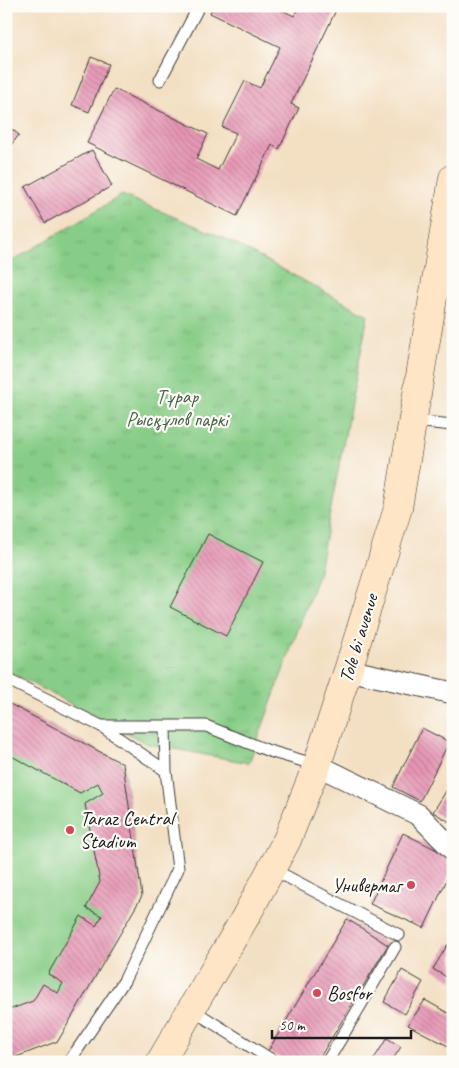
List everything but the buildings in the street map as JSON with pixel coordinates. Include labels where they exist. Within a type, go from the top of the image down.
[{"type":"street","name":"Tole bi avenue","points":[[160,1062],[287,840],[316,765],[348,670],[398,508],[453,178]]},
{"type":"street","points":[[348,670],[453,693]]},
{"type":"street","points":[[316,765],[419,815],[453,850]]},
{"type":"lane","points":[[160,80],[199,6]]},
{"type":"lane","points":[[413,421],[453,425]]},
{"type":"lane","points":[[6,679],[101,726],[166,771]]},
{"type":"lane","points":[[101,726],[206,726],[269,751],[316,765]]},
{"type":"lane","points":[[69,1062],[124,981],[178,869],[166,771],[165,727]]},
{"type":"lane","points":[[272,869],[399,935]]},
{"type":"lane","points":[[327,1062],[395,947]]},
{"type":"lane","points":[[191,1009],[275,1062]]},
{"type":"green space","name":"Тұрар Рысқұлов паркі","points":[[122,195],[222,237],[368,315],[318,575],[249,763],[148,744],[6,670],[6,262],[9,263]]},
{"type":"green space","name":"Taraz Central Stadium","points":[[6,702],[123,764],[142,896],[58,1041],[6,1061]]},
{"type":"place","name":"Taraz Central Stadium","points":[[70,830]]},
{"type":"place","name":"Универмаг","points":[[411,885]]},
{"type":"place","name":"Bosfor","points":[[317,993]]}]
